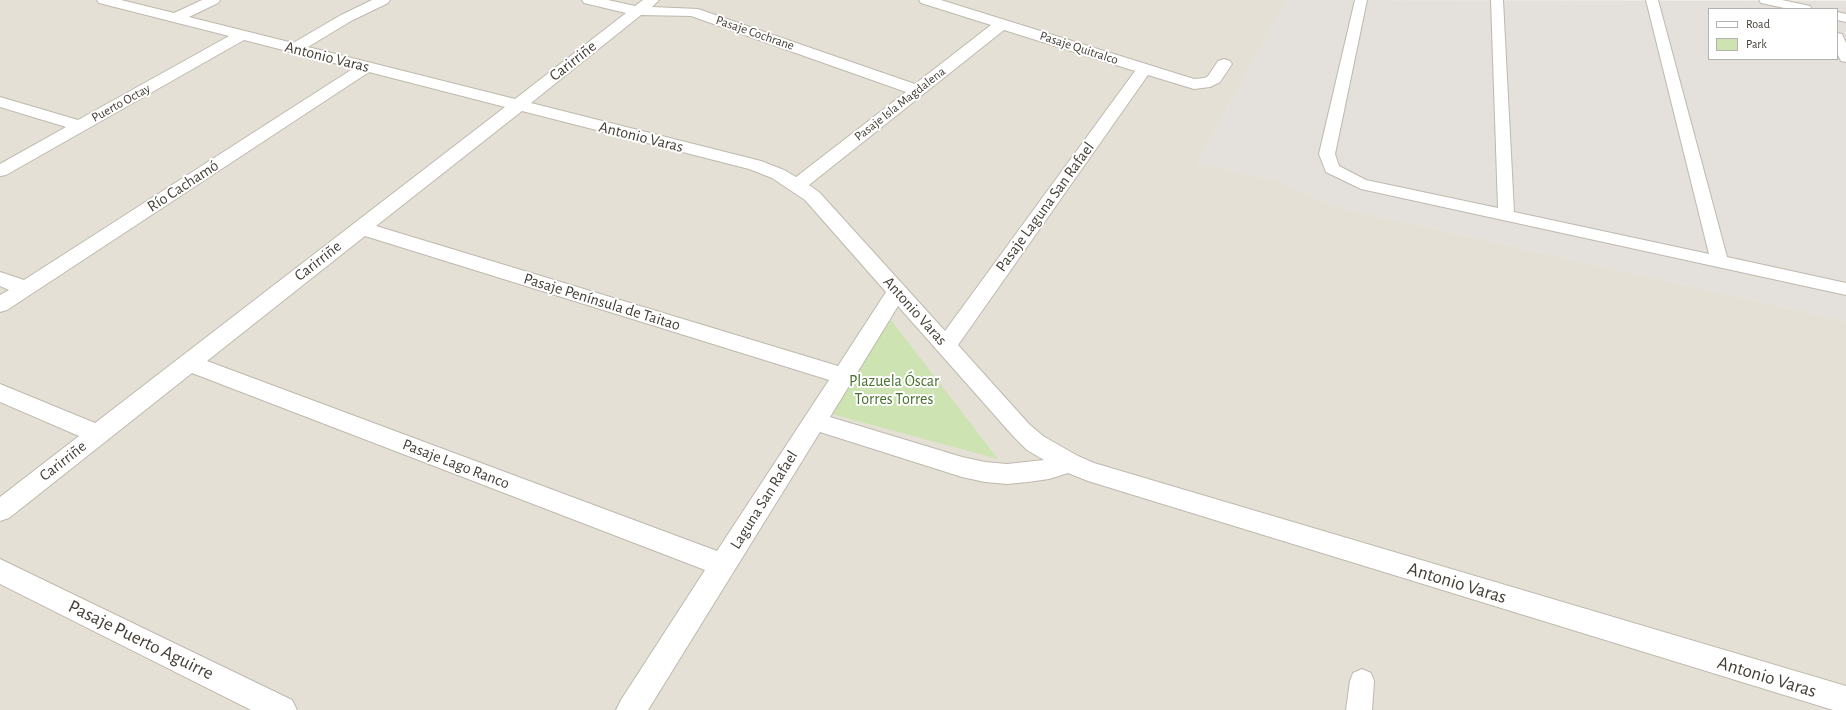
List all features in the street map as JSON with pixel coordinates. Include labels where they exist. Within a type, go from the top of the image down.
[{"type":"street","name":"Antonio Varas","points":[[104,0],[516,106],[755,165],[778,174],[798,185],[816,200],[1021,430],[1035,443],[1069,463],[1088,471],[1846,700]]},
{"type":"street","points":[[176,18],[212,0]]},
{"type":"street","points":[[294,49],[346,18],[383,0]]},
{"type":"street","name":"Pasaje Cochrane","points":[[589,0],[644,6],[700,8],[917,90]]},
{"type":"street","name":"Pasaje Quitralco","points":[[926,0],[1186,82],[1202,84],[1210,82],[1214,79],[1224,64]]},
{"type":"street","name":"Carirriñe","points":[[0,511],[644,6]]},
{"type":"street","name":"Pasaje Isla Magdalena","points":[[798,185],[1002,24]]},
{"type":"street","name":"Puerto Octay","points":[[0,171],[242,35]]},
{"type":"street","name":"Río Cachamó","points":[[0,305],[366,67]]},
{"type":"street","name":"Pasaje Laguna San Rafael","points":[[946,346],[1144,69]]},
{"type":"street","points":[[0,102],[80,126]]},
{"type":"street","name":"Pasaje Península de Taitao","points":[[361,228],[843,376]]},
{"type":"street","points":[[0,279],[25,288]]},
{"type":"street","name":"Laguna San Rafael","points":[[631,710],[897,291]]},
{"type":"street","name":"Pasaje Lago Ranco","points":[[189,363],[723,565]]},
{"type":"street","points":[[0,393],[98,434]]},
{"type":"street","points":[[815,421],[962,467],[985,472],[1007,474],[1028,472],[1049,469],[1069,463]]},
{"type":"street","name":"Pasaje Puerto Aguirre","points":[[0,571],[282,710]]},
{"type":"lane","points":[[1361,0],[1327,154],[1332,169],[1361,184],[1846,289]]},
{"type":"lane","points":[[1497,0],[1506,215]]},
{"type":"lane","points":[[1652,0],[1719,261]]},
{"type":"lane","points":[[1765,0],[1801,8]]},
{"type":"lane","points":[[1838,39],[1846,58]]},
{"type":"lane","points":[[1359,710],[1362,681]]},
{"type":"shaded area","points":[[0,0],[1287,0],[1197,163],[1276,180],[1330,204],[1347,209],[1846,321],[1846,710],[0,710]]},
{"type":"shaded area","points":[[1287,0],[1846,1],[1846,321],[1347,209],[1330,204],[1276,180],[1197,163]]},
{"type":"green space","name":"Plazuela Óscar Torres Torres","points":[[891,320],[998,459],[828,413]]}]
